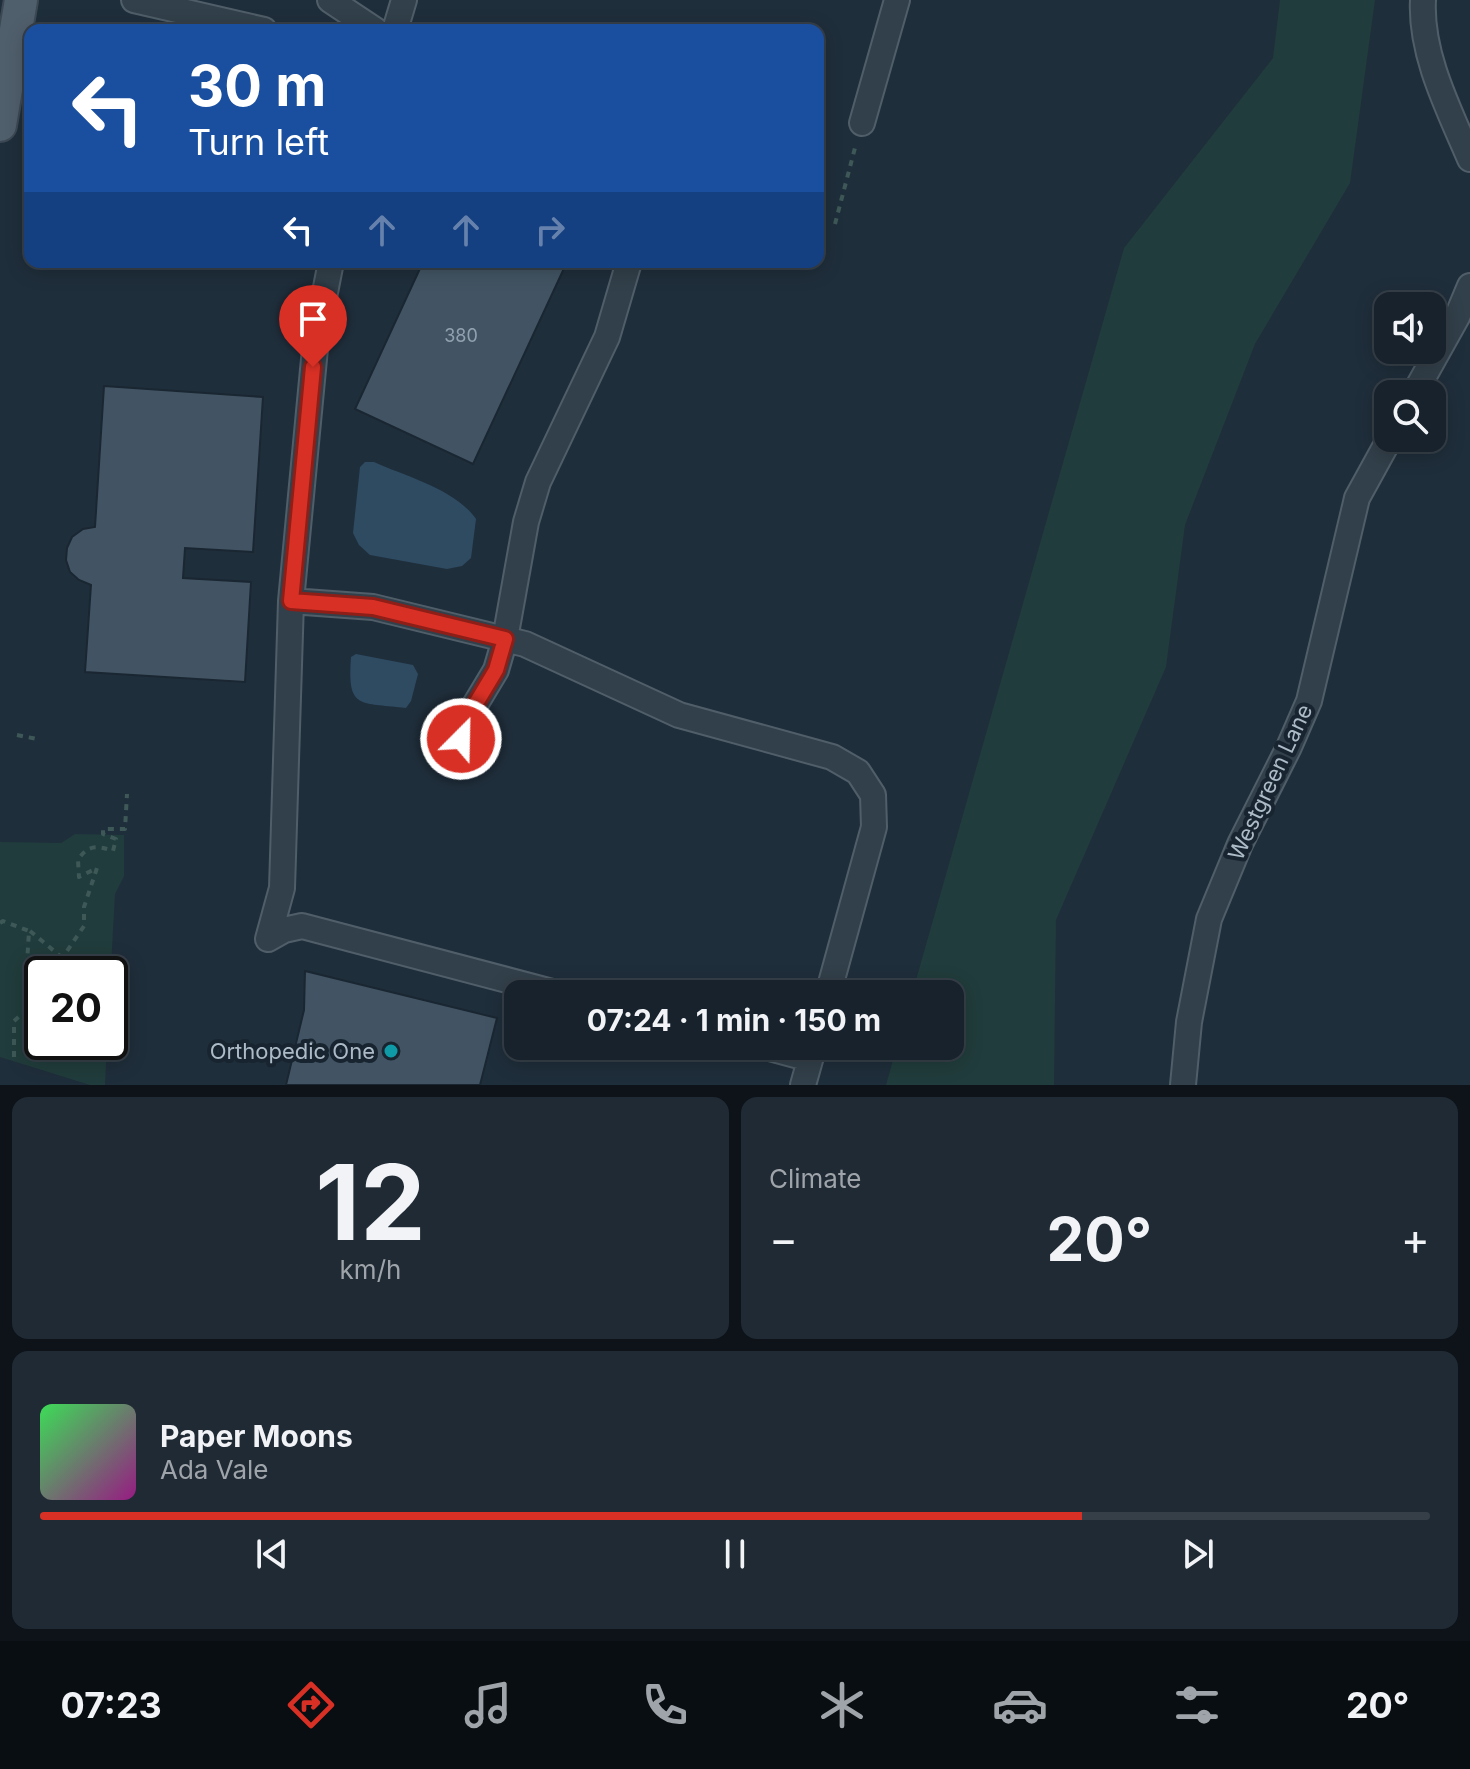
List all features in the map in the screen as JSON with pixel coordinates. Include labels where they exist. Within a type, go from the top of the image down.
[{"type":"main road","points":[[0,125],[21,0]]},
{"type":"street","points":[[134,0],[238,24]]},
{"type":"street","points":[[330,0],[366,24]]},
{"type":"street","points":[[397,24],[404,0]]},
{"type":"street","points":[[862,123],[897,0]]},
{"type":"street","points":[[1423,0],[1422,17],[1429,54],[1470,159]]},
{"type":"street","points":[[330,268],[316,338],[291,601],[282,888],[268,939],[284,930],[302,926],[507,980]]},
{"type":"street","points":[[461,739],[469,715],[496,670],[505,639],[526,522],[538,482],[595,367],[627,268]]},
{"type":"street","points":[[1422,380],[1457,317],[1470,286]]},
{"type":"street","name":"Westgreen Lane","points":[[1183,1085],[1189,1022],[1209,919],[1240,844],[1309,701],[1357,498],[1382,452]]},
{"type":"street","points":[[291,601],[373,607],[525,644],[679,715],[832,757],[858,772],[873,795],[874,827],[832,980]]},
{"type":"street","points":[[803,1085],[810,1060]]},
{"type":"path","points":[[835,224],[862,123]]},
{"type":"path","points":[[17,735],[37,739]]},
{"type":"path","points":[[67,956],[84,926],[84,907],[97,868],[79,877],[78,860],[89,848],[96,846],[113,851],[116,839],[103,834],[103,829],[125,829],[127,794]]},
{"type":"path","points":[[0,923],[3,921],[29,931],[60,956]]},
{"type":"path","points":[[28,956],[29,931]]},
{"type":"path","points":[[14,1063],[14,1021],[24,1012]]},
{"type":"green space","points":[[1280,0],[1375,0],[1350,183],[1255,344],[1185,525],[1166,667],[1056,920],[1054,1085],[886,1085],[893,1060],[964,1060],[964,980],[916,980],[1124,248],[1273,58]]},
{"type":"green space","points":[[75,834],[124,835],[124,876],[115,894],[112,956],[24,956],[24,1060],[106,1060],[105,1085],[90,1085],[0,1057],[0,842],[61,843]]},
{"type":"water","points":[[365,462],[374,462],[430,485],[467,509],[476,519],[471,558],[462,566],[447,569],[370,555],[359,545],[353,533],[360,467]]},
{"type":"water","points":[[356,654],[413,665],[418,674],[406,708],[367,703],[354,695],[350,674],[351,657]]},
{"type":"building","points":[[420,268],[564,268],[473,464],[355,409]]},
{"type":"building","points":[[104,386],[263,397],[253,552],[185,548],[183,578],[251,582],[245,682],[85,672],[91,585],[70,572],[66,560],[72,537],[83,529],[95,527]]},
{"type":"building","name":"Orthopedic One","points":[[305,971],[497,1018],[480,1085],[286,1085],[304,1010]]},
{"type":"place","name":"Orthopedic One","points":[[391,1051]]},
{"type":"route","points":[[313,367],[291,601],[373,607],[505,639],[496,670],[469,715],[461,739]]}]
